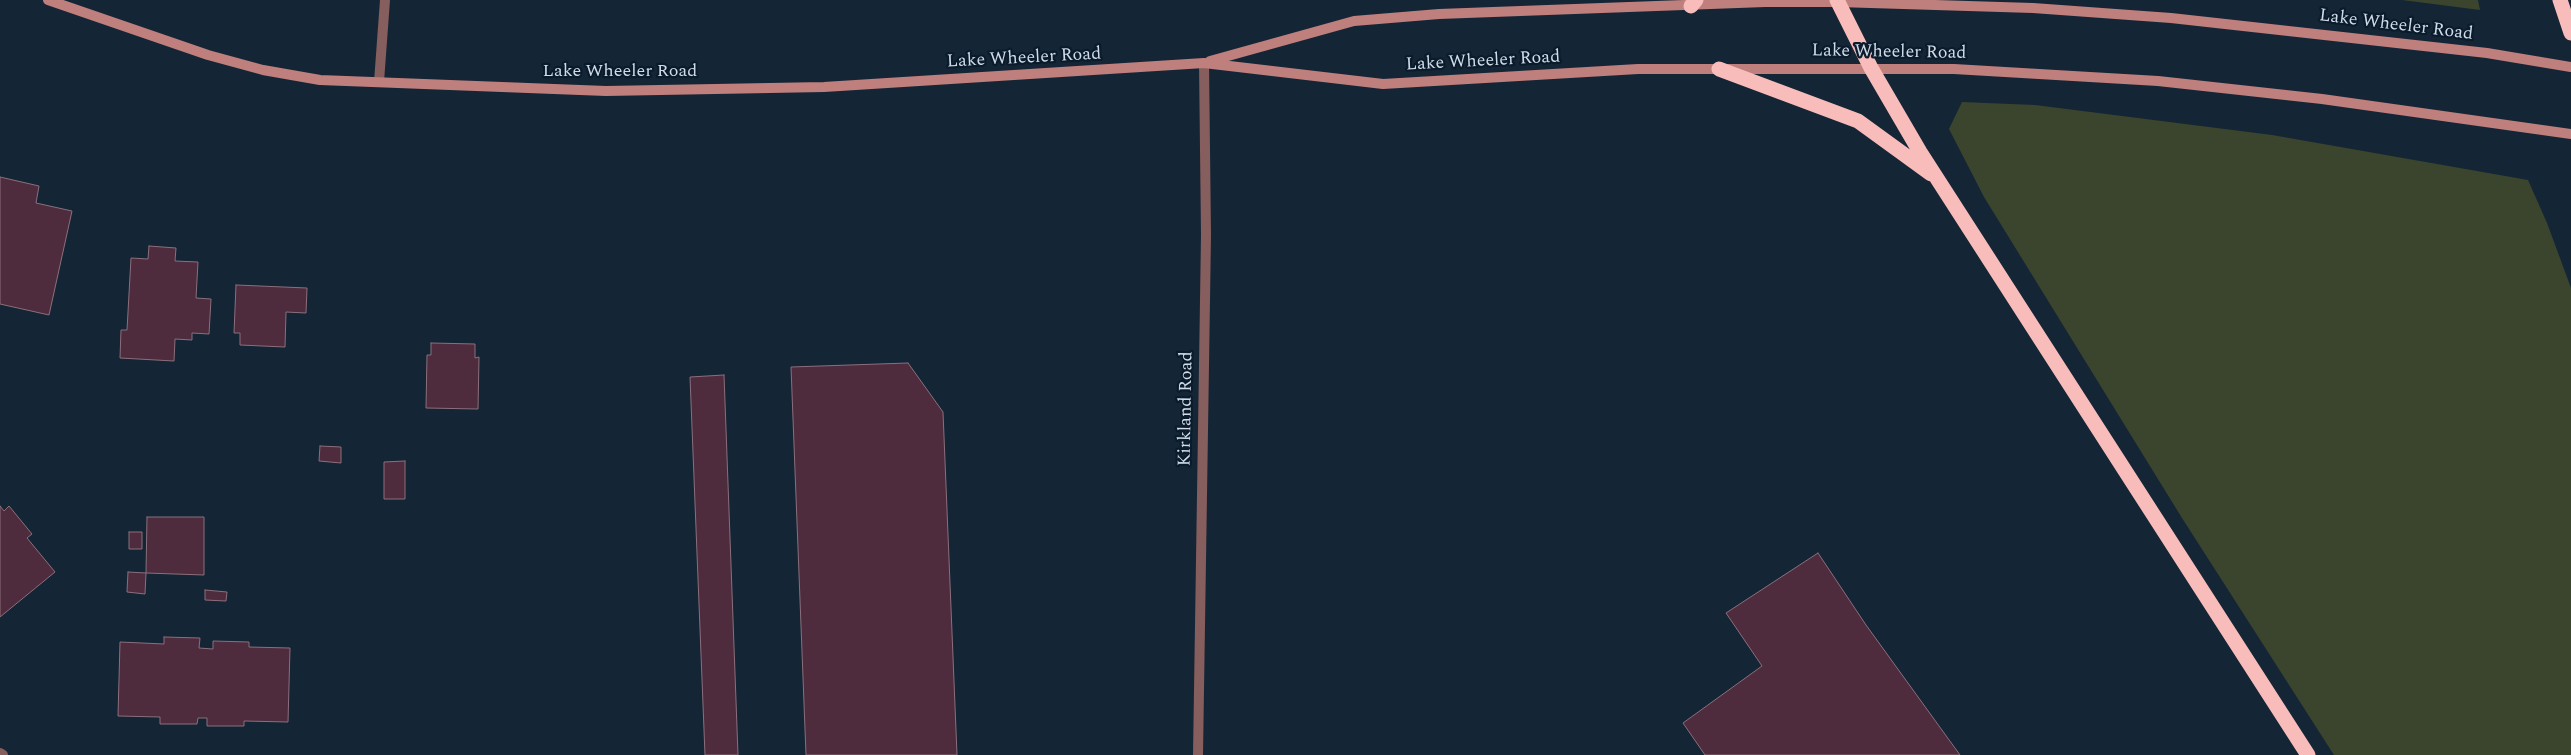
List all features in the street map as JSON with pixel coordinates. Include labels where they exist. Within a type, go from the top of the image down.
[{"type":"highway","points":[[2560,0],[2571,33]]},
{"type":"highway","points":[[1837,1],[1870,68],[1938,180],[2308,755]]},
{"type":"highway","points":[[1719,69],[1858,122],[1938,180]]},
{"type":"main road","name":"Lake Wheeler Road","points":[[48,0],[208,55],[263,70],[320,80],[606,91],[824,87],[1204,63],[1383,84],[1638,69],[1870,68],[1954,70],[2158,81],[2322,99],[2571,134]]},
{"type":"main road","name":"Lake Wheeler Road","points":[[1204,63],[1354,21],[1440,14],[1694,3],[1837,1],[2033,8],[2170,18],[2330,34],[2488,53],[2571,67]]},
{"type":"street","points":[[379,82],[385,0]]},
{"type":"street","name":"Kirkland Road","points":[[1198,755],[1206,235],[1204,63]]},
{"type":"green space","points":[[2402,0],[2478,0],[2480,10]]},
{"type":"green space","points":[[1962,102],[2035,105],[2272,135],[2528,180],[2547,223],[2571,288],[2571,755],[2334,755],[2182,518],[1984,197],[1949,129]]},
{"type":"building","points":[[0,177],[39,186],[36,203],[72,211],[49,315],[0,304]]},
{"type":"building","points":[[149,246],[176,248],[175,261],[198,262],[196,298],[211,299],[209,334],[192,333],[192,340],[175,339],[174,361],[120,358],[121,330],[127,330],[131,258],[148,259]]},
{"type":"building","points":[[236,285],[307,288],[306,313],[286,312],[285,347],[240,345],[240,333],[234,333]]},
{"type":"building","points":[[431,343],[475,344],[475,358],[479,357],[478,409],[426,408],[427,355],[431,355]]},
{"type":"building","points":[[908,363],[943,412],[957,755],[806,755],[791,367]]},
{"type":"building","points":[[724,375],[738,755],[705,755],[690,377]]},
{"type":"building","points":[[320,446],[341,447],[341,463],[319,461]]},
{"type":"building","points":[[405,461],[405,499],[384,499],[384,462]]},
{"type":"building","points":[[0,506],[4,511],[9,506],[32,534],[27,538],[55,572],[0,617]]},
{"type":"building","points":[[147,517],[204,517],[204,575],[146,573]]},
{"type":"building","points":[[129,532],[142,532],[142,549],[129,549]]},
{"type":"building","points":[[1818,553],[1866,625],[1960,755],[1705,755],[1683,723],[1762,666],[1726,613]]},
{"type":"building","points":[[128,572],[146,573],[145,594],[127,592]]},
{"type":"building","points":[[205,590],[227,592],[226,601],[205,600]]},
{"type":"building","points":[[164,637],[200,638],[199,648],[213,649],[213,641],[249,642],[249,647],[290,648],[288,722],[244,721],[244,726],[207,726],[207,718],[198,718],[197,724],[160,724],[160,717],[118,716],[120,642],[164,644]]}]
